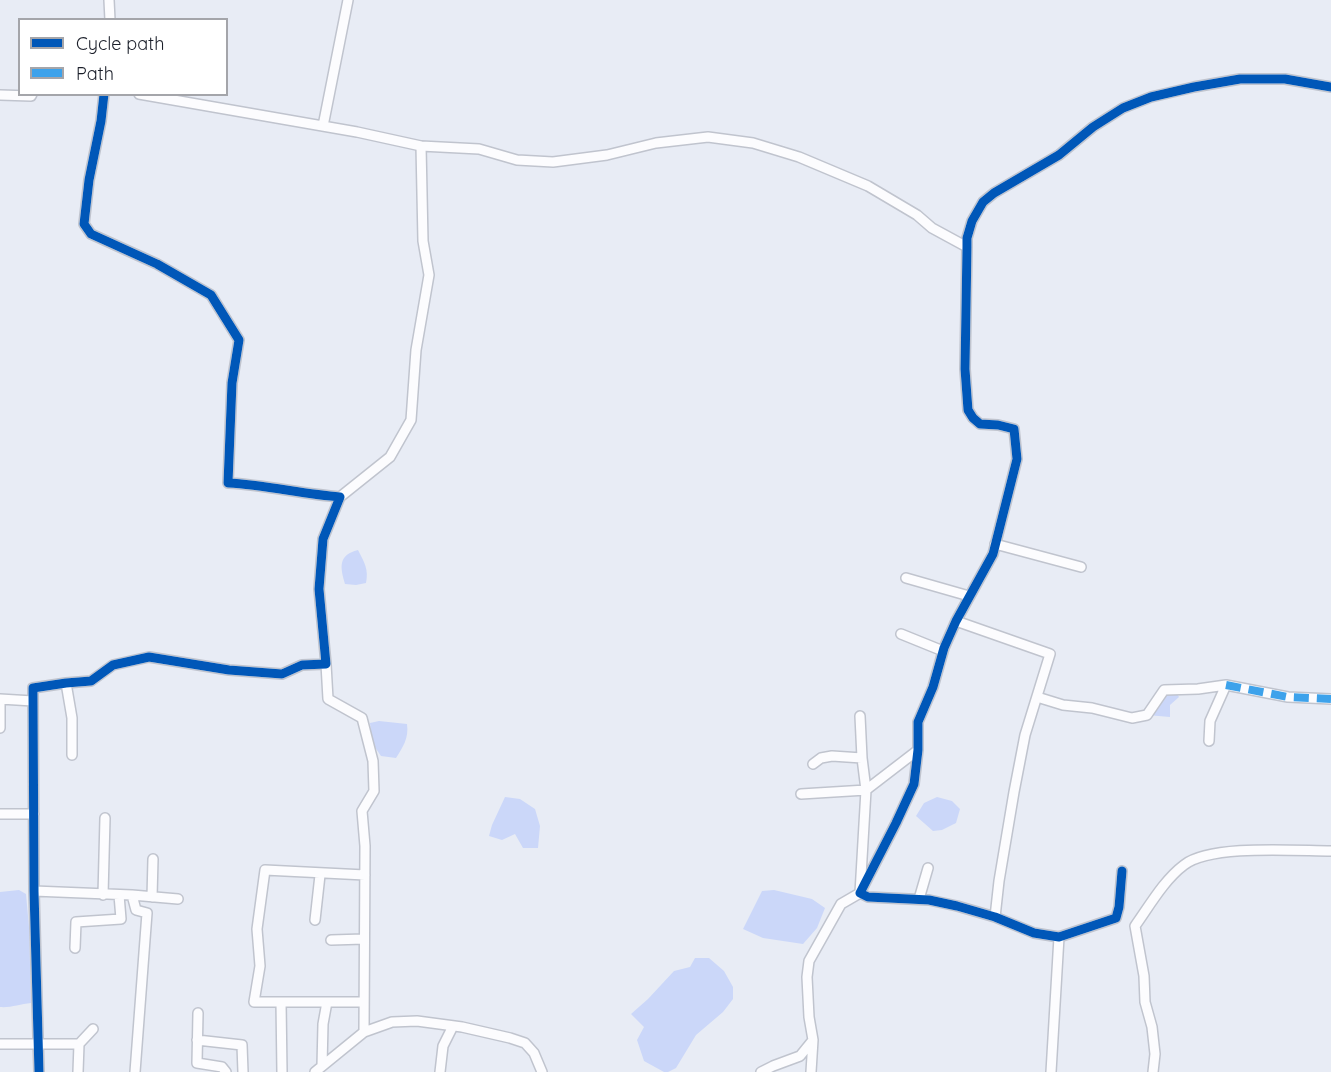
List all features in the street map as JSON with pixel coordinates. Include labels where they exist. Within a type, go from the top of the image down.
[{"type":"street","points":[[109,0],[110,18]]},
{"type":"street","points":[[323,126],[348,0]]},
{"type":"street","points":[[811,1072],[813,1040],[809,1017],[807,977],[809,961],[841,904],[860,893],[907,801],[914,784],[918,750],[918,722],[956,621],[993,554],[1017,459],[1014,429],[980,424],[968,410],[965,369],[967,238],[972,221],[983,202],[994,193],[1059,155],[1093,127],[1124,108],[1151,97],[1240,79],[1285,79],[1331,87]]},
{"type":"street","points":[[0,95],[18,96]]},
{"type":"street","points":[[104,96],[84,224],[92,234],[157,264],[211,295],[239,340],[232,383],[228,483],[259,485],[305,494],[340,497]]},
{"type":"street","points":[[150,96],[357,132],[421,146],[478,149],[517,160],[553,162],[608,155],[656,143],[708,137],[753,143],[799,156],[868,186],[917,215],[932,228],[967,247]]},
{"type":"street","points":[[364,1032],[365,846],[362,811],[374,791],[373,761],[362,718],[328,699],[320,589],[323,539],[340,497],[390,457],[411,420],[416,351],[429,275],[423,241],[421,146]]},
{"type":"street","points":[[995,544],[1081,567]]},
{"type":"street","points":[[906,578],[969,596]]},
{"type":"street","points":[[956,621],[1050,654],[1025,735],[999,881],[995,917]]},
{"type":"street","points":[[901,634],[943,651]]},
{"type":"street","points":[[39,1072],[34,891],[33,688],[91,681],[113,665],[149,657],[229,670],[282,674],[302,665],[326,664]]},
{"type":"street","points":[[66,683],[72,718],[72,755]]},
{"type":"street","points":[[1036,698],[1132,718],[1147,715],[1164,690],[1226,685],[1288,697],[1331,699]]},
{"type":"street","points":[[1209,741],[1210,722],[1226,685]]},
{"type":"street","points":[[0,728],[0,699],[33,701]]},
{"type":"street","points":[[860,716],[861,758],[866,789],[860,893]]},
{"type":"street","points":[[801,794],[866,789],[918,750]]},
{"type":"street","points":[[813,764],[821,758],[832,756],[861,758]]},
{"type":"street","points":[[0,814],[34,814]]},
{"type":"street","points":[[102,895],[105,818]]},
{"type":"street","points":[[1153,1072],[1155,1054],[1152,1027],[1145,1002],[1144,976],[1135,926],[1170,878],[1186,863],[1208,855],[1243,850],[1331,851]]},
{"type":"street","points":[[152,897],[153,859]]},
{"type":"street","points":[[919,899],[928,867]]},
{"type":"street","points":[[364,1002],[254,1002],[260,966],[257,929],[265,870],[365,875]]},
{"type":"street","points":[[1116,918],[1122,872]]},
{"type":"street","points":[[315,920],[320,875]]},
{"type":"street","points":[[34,891],[178,899]]},
{"type":"street","points":[[860,893],[867,897],[919,899],[957,906],[995,917],[1034,933],[1059,936],[1116,918],[1135,926]]},
{"type":"street","points":[[75,948],[76,922],[121,919],[119,895]]},
{"type":"street","points":[[132,895],[136,910],[147,913],[135,1072]]},
{"type":"street","points":[[1051,1072],[1059,936]]},
{"type":"street","points":[[331,940],[364,939]]},
{"type":"street","points":[[281,1002],[282,1072]]},
{"type":"street","points":[[319,1069],[327,1002]]},
{"type":"street","points":[[198,1013],[197,1063],[222,1067],[226,1072]]},
{"type":"street","points":[[319,1069],[364,1032],[392,1022],[417,1021],[453,1026],[525,1043],[534,1053],[542,1072]]},
{"type":"street","points":[[440,1072],[443,1046],[453,1026]]},
{"type":"street","points":[[78,1072],[79,1044],[93,1029]]},
{"type":"street","points":[[197,1040],[242,1045],[243,1072]]},
{"type":"street","points":[[761,1072],[800,1056],[813,1040]]},
{"type":"street","points":[[0,1044],[79,1044]]},
{"type":"water","points":[[358,550],[366,570],[366,583],[345,584],[342,562],[351,552]]},
{"type":"water","points":[[1173,687],[1179,697],[1170,705],[1170,717],[1147,715]]},
{"type":"water","points":[[379,721],[407,724],[406,738],[396,758],[381,756],[372,743],[370,723]]},
{"type":"water","points":[[505,797],[520,799],[535,809],[540,826],[538,848],[523,848],[515,834],[502,840],[489,836]]},
{"type":"water","points":[[937,797],[952,801],[960,809],[956,823],[942,830],[933,831],[916,816],[924,803]]},
{"type":"water","points":[[19,890],[26,894],[31,1003],[0,1007],[0,892]]},
{"type":"water","points":[[774,890],[812,899],[825,908],[817,928],[803,944],[763,938],[743,929],[762,891]]},
{"type":"water","points":[[695,958],[709,958],[724,971],[733,987],[733,999],[723,1012],[696,1035],[676,1068],[664,1072],[644,1061],[637,1040],[644,1027],[631,1014],[674,971],[690,967]]},
{"type":"marked path","points":[[1226,685],[1288,697],[1331,699]]},
{"type":"cycle path","points":[[1122,871],[1116,918],[1059,937],[1034,933],[995,917],[957,906],[929,900],[868,897],[860,893],[914,784],[918,750],[918,722],[956,621],[993,554],[1017,459],[1014,429],[980,424],[968,410],[965,369],[967,238],[972,221],[983,202],[994,193],[1059,155],[1093,127],[1123,108],[1151,97],[1240,79],[1285,79],[1331,87]]},
{"type":"cycle path","points":[[39,1072],[34,891],[33,688],[91,681],[113,665],[149,657],[229,670],[282,674],[302,665],[326,664],[319,589],[323,539],[340,497],[228,483],[232,383],[239,340],[211,295],[157,264],[91,234],[84,224],[104,96]]}]
